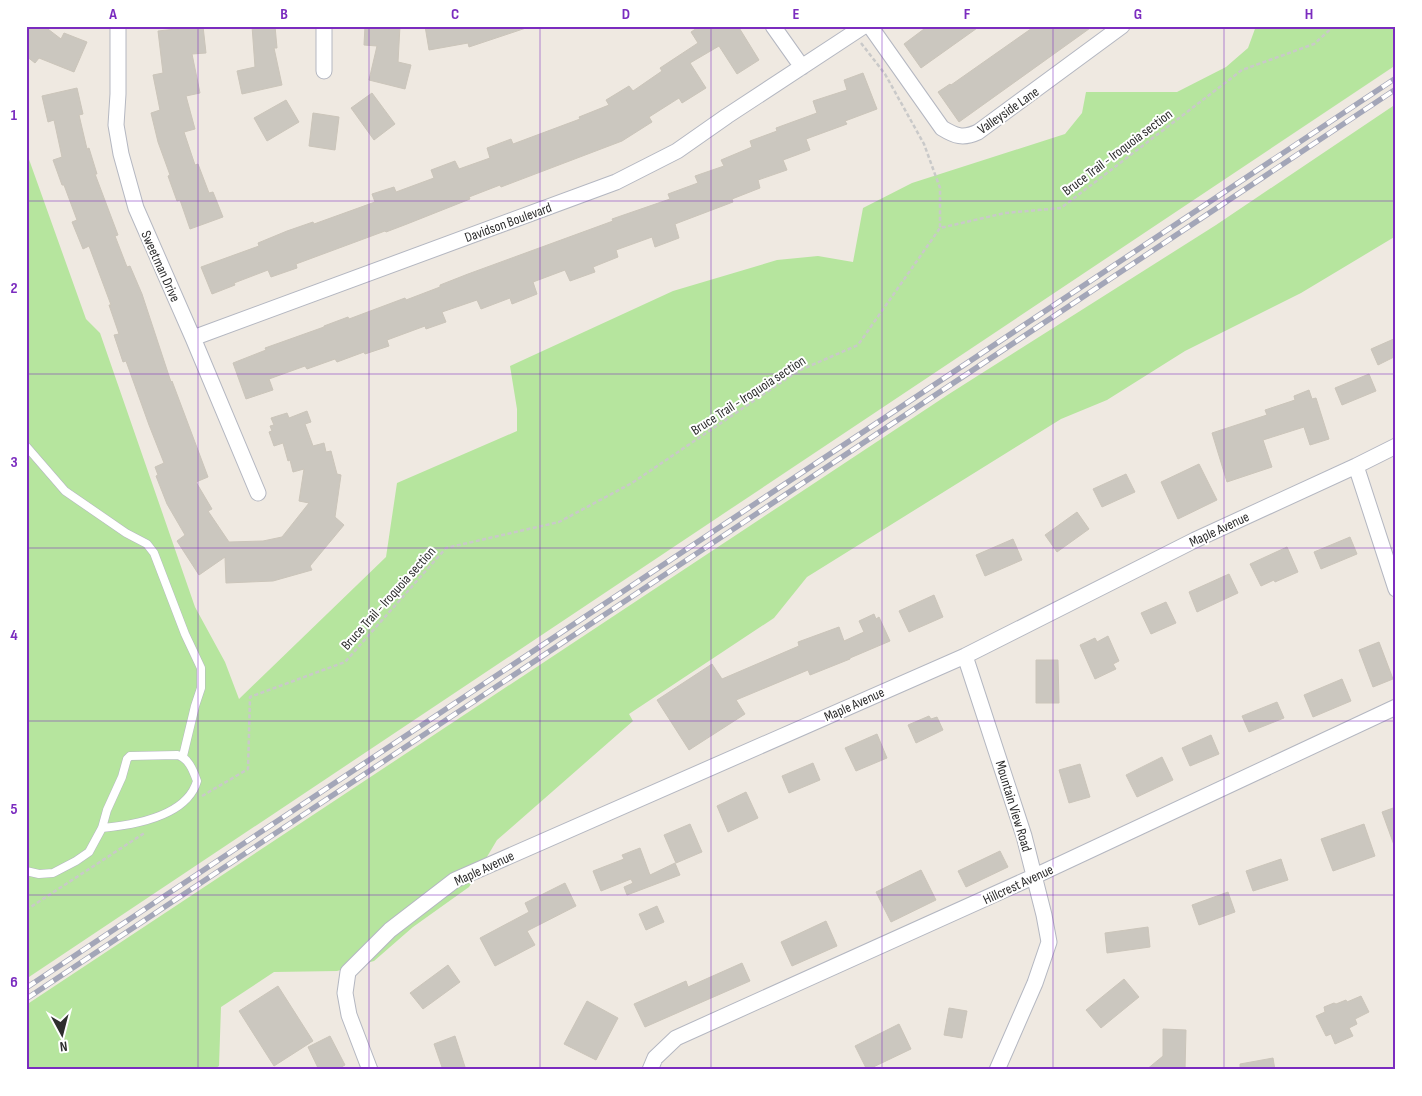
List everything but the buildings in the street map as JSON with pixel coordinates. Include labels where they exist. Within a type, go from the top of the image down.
[{"type":"street","name":"Sweetman Drive","points":[[118,26],[116,126],[121,154],[136,208],[258,493]]},
{"type":"street","points":[[324,26],[324,71]]},
{"type":"street","points":[[773,26],[802,67]]},
{"type":"street","name":"Valleyside Lane","points":[[870,26],[942,128],[954,136],[961,137],[978,132],[1122,26]]},
{"type":"street","name":"Davidson Boulevard","points":[[193,338],[616,182],[677,151],[858,30]]},
{"type":"street","name":"Maple Avenue","points":[[370,1070],[349,1015],[345,994],[348,972],[390,930],[454,880],[966,656],[1195,540],[1396,446]]},
{"type":"street","points":[[1356,466],[1396,590]]},
{"type":"street","name":"Mountain View Road","points":[[966,656],[1024,836],[1035,876],[1049,942],[1035,982],[997,1070]]},
{"type":"street","name":"Hillcrest Avenue","points":[[650,1070],[655,1058],[676,1038],[1035,876],[1396,707]]},
{"type":"lane","points":[[26,446],[65,491],[122,531],[147,544],[154,554],[185,634],[201,668],[200,688],[183,756]]},
{"type":"lane","points":[[26,871],[39,874],[53,872],[71,864],[89,852],[102,828],[107,810],[122,777],[127,759],[130,756],[177,754],[183,756],[190,765],[197,781],[190,795],[176,807],[160,816],[127,825],[102,828]]},
{"type":"path","name":"Bruce Trail - Iroquoia section","points":[[250,698],[345,662],[446,548],[559,522],[632,483],[798,371],[858,346],[940,228],[1005,213],[1061,208],[1242,70],[1314,44],[1334,26]]},
{"type":"path","points":[[858,30],[924,144],[940,188],[940,228]]},
{"type":"green space","points":[[1256,26],[1396,26],[1396,65],[26,979],[26,151],[86,319],[100,333],[195,607],[225,662],[239,699],[386,557],[397,483],[517,431],[517,409],[510,366],[673,291],[777,260],[818,256],[853,262],[863,208],[912,183],[1065,134],[1082,113],[1086,92],[1177,92],[1226,67],[1248,48]]},
{"type":"green space","points":[[1396,104],[1396,236],[1301,293],[1185,351],[1107,400],[1061,419],[807,577],[774,618],[629,714],[633,721],[497,840],[469,887],[413,927],[374,961],[337,971],[274,972],[221,1007],[219,1066],[213,1070],[26,1070],[26,1005],[949,394],[1216,225]]},
{"type":"railway","points":[[26,988],[1396,78]]},
{"type":"railway","points":[[26,999],[1396,89]]}]
